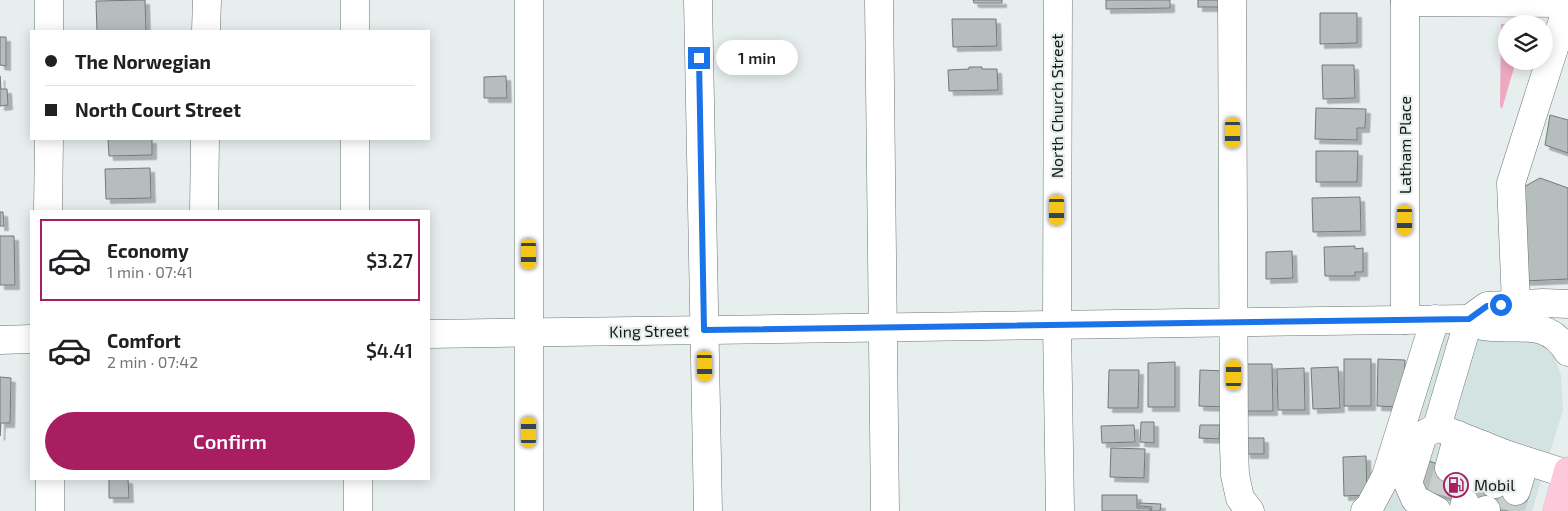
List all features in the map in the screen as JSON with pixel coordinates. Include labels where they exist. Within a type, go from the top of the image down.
[{"type":"main road","points":[[1557,511],[1568,473]]},
{"type":"street","points":[[49,0],[49,30]]},
{"type":"street","points":[[206,30],[207,0]]},
{"type":"street","points":[[355,0],[355,30]]},
{"type":"street","points":[[529,0],[529,511]]},
{"type":"street","points":[[698,0],[708,511]]},
{"type":"street","points":[[879,0],[885,511]]},
{"type":"street","name":"North Church Street","points":[[1058,0],[1057,324],[1060,511]]},
{"type":"street","points":[[1232,0],[1235,475],[1240,498],[1250,511]]},
{"type":"street","points":[[1405,1],[1568,4],[1512,183],[1516,304]]},
{"type":"street","name":"Latham Place","points":[[1404,320],[1405,1]]},
{"type":"street","points":[[48,210],[49,140]]},
{"type":"street","points":[[204,210],[205,140]]},
{"type":"street","points":[[355,140],[355,210]]},
{"type":"street","points":[[1482,444],[1483,480],[1482,444],[1469,319],[1487,306],[1568,304]]},
{"type":"street","points":[[1365,511],[1370,506],[1386,476],[1435,319]]},
{"type":"street","name":"King Street","points":[[430,334],[1469,319],[1481,326],[1533,327],[1546,330],[1556,336],[1568,352]]},
{"type":"street","points":[[0,340],[30,340]]},
{"type":"street","points":[[1459,507],[1416,499],[1408,483],[1424,435],[1482,444],[1568,473]]},
{"type":"street","points":[[50,480],[50,511]]},
{"type":"street","points":[[358,480],[358,511]]},
{"type":"shaded area","points":[[1500,70],[1513,70],[1502,109],[1500,106]]},
{"type":"shaded area","points":[[1438,333],[1532,340],[1543,346],[1554,357],[1561,375],[1563,410],[1532,511],[1374,511]]},
{"type":"building","points":[[145,0],[146,30],[97,30],[96,1]]},
{"type":"building","points":[[973,0],[1002,0],[1002,3],[974,3]]},
{"type":"building","points":[[1106,0],[1170,0],[1170,8],[1106,9]]},
{"type":"building","points":[[1198,0],[1221,0],[1221,7],[1198,7]]},
{"type":"building","points":[[1320,13],[1357,13],[1357,43],[1320,44]]},
{"type":"building","points":[[952,19],[996,19],[997,46],[953,47]]},
{"type":"building","points":[[0,37],[6,37],[6,66],[0,65]]},
{"type":"building","points":[[1322,65],[1354,65],[1355,98],[1323,99]]},
{"type":"building","points":[[969,67],[997,69],[998,90],[949,91],[948,70],[969,69]]},
{"type":"building","points":[[0,76],[1,89],[7,89],[8,105],[0,106]]},
{"type":"building","points":[[506,76],[507,98],[484,98],[484,77]]},
{"type":"building","points":[[1316,108],[1366,109],[1365,128],[1357,128],[1357,140],[1315,139]]},
{"type":"building","points":[[1550,115],[1568,120],[1568,153],[1545,145]]},
{"type":"building","points":[[108,140],[152,140],[152,155],[109,156]]},
{"type":"building","points":[[1316,151],[1358,151],[1357,182],[1316,182]]},
{"type":"building","points":[[150,168],[151,198],[106,199],[105,169]]},
{"type":"building","points":[[1540,178],[1568,188],[1568,279],[1523,281],[1520,189]]},
{"type":"building","points":[[1360,197],[1361,231],[1313,232],[1312,198]]},
{"type":"building","points":[[0,212],[3,212],[4,226],[0,226]]},
{"type":"building","points":[[0,236],[14,236],[15,285],[0,285]]},
{"type":"building","points":[[1355,246],[1355,249],[1363,248],[1363,272],[1355,272],[1355,276],[1325,276],[1324,247]]},
{"type":"building","points":[[1292,251],[1293,278],[1266,279],[1266,252]]},
{"type":"building","points":[[1344,359],[1371,359],[1371,406],[1344,406]]},
{"type":"building","points":[[1378,359],[1405,360],[1404,407],[1377,406]]},
{"type":"building","points":[[1175,362],[1175,407],[1148,407],[1148,363]]},
{"type":"building","points":[[1242,364],[1272,364],[1273,411],[1242,411]]},
{"type":"building","points":[[1338,367],[1340,408],[1313,409],[1311,368]]},
{"type":"building","points":[[1304,368],[1305,410],[1278,410],[1277,369]]},
{"type":"building","points":[[1109,370],[1139,370],[1138,408],[1108,408]]},
{"type":"building","points":[[1200,370],[1227,371],[1227,407],[1199,406]]},
{"type":"building","points":[[0,377],[11,378],[10,423],[1,423],[0,436]]},
{"type":"building","points":[[1141,422],[1154,422],[1154,443],[1140,442]]},
{"type":"building","points":[[1134,425],[1135,442],[1102,443],[1101,426]]},
{"type":"building","points":[[1200,425],[1220,425],[1219,439],[1199,438]]},
{"type":"building","points":[[1245,438],[1264,438],[1264,454],[1246,454]]},
{"type":"building","points":[[1111,448],[1145,449],[1144,478],[1110,477]]},
{"type":"building","points":[[1366,456],[1367,495],[1344,496],[1343,457]]},
{"type":"building","name":"Mobil","points":[[1423,459],[1523,494],[1518,511],[1490,511],[1414,485]]},
{"type":"building","points":[[109,480],[128,480],[129,498],[109,498]]},
{"type":"building","points":[[1102,495],[1137,495],[1137,508],[1150,508],[1150,511],[1102,511]]},
{"type":"building","points":[[1139,503],[1161,504],[1160,511],[1151,511],[1152,507],[1139,506]]},
{"type":"tunnel","points":[[1441,495],[1449,468]]},
{"type":"tunnel","points":[[1510,511],[1516,491]]},
{"type":"place","name":"Mobil","points":[[1456,485]]},
{"type":"route","points":[[699,58],[704,330],[1469,319],[1487,306],[1501,305]]}]
